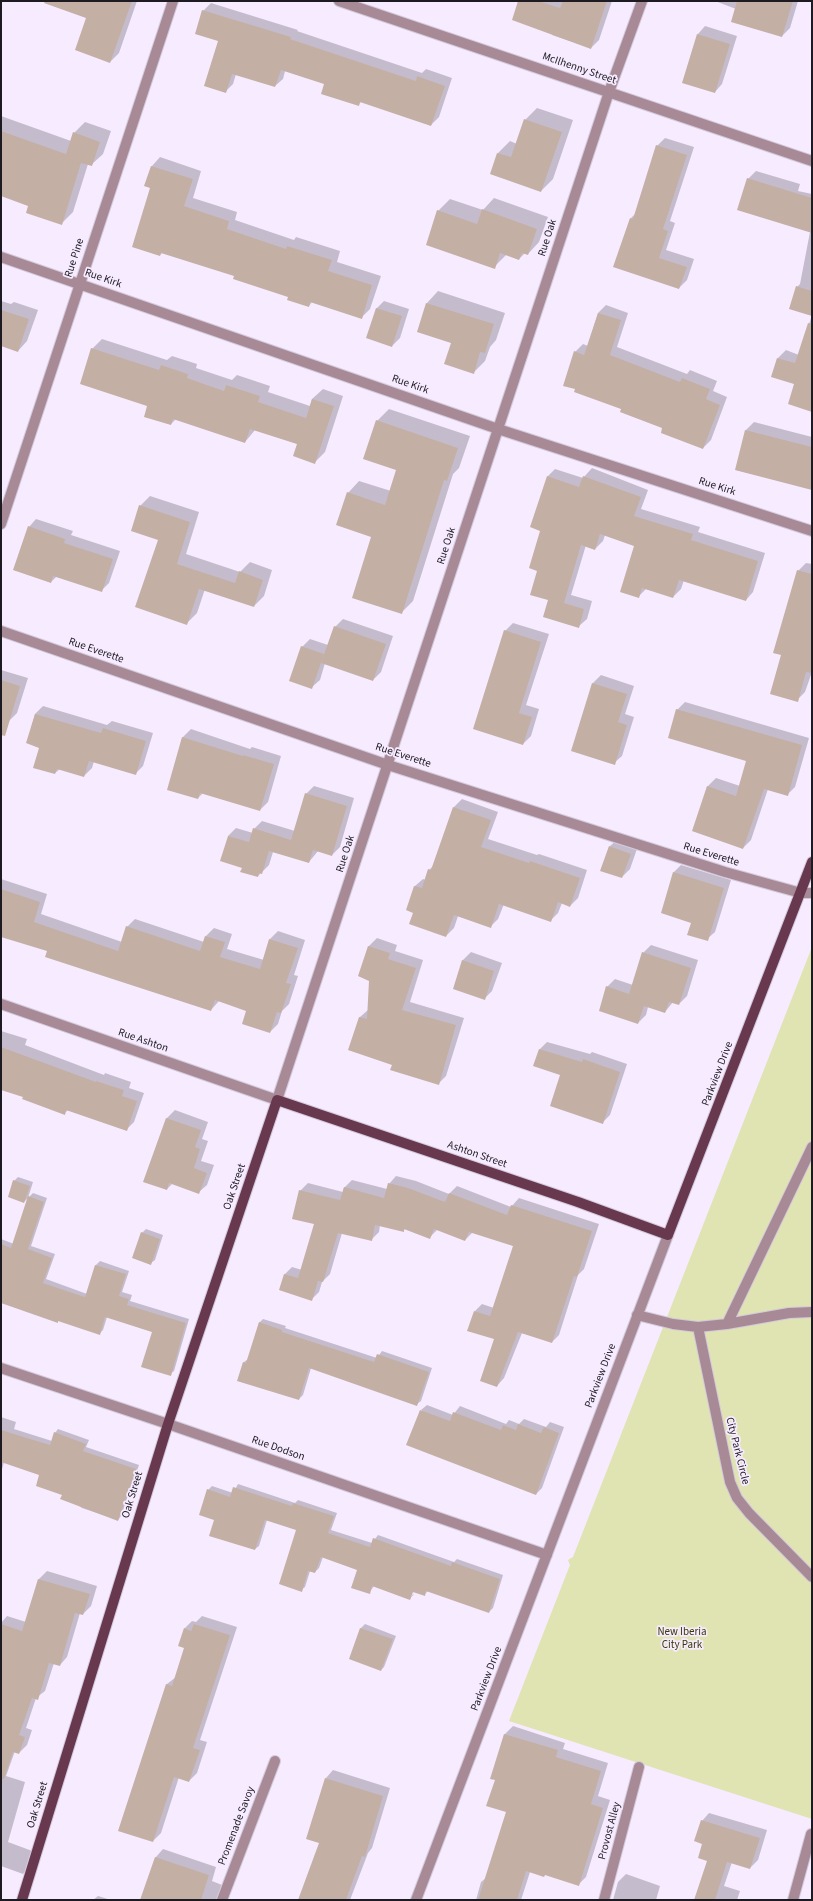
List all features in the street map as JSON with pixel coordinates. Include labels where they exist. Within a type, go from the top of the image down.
[{"type":"main road","name":"Parkview Drive","points":[[668,1235],[812,862]]},
{"type":"main road","name":"Ashton Street","points":[[277,1100],[578,1202],[668,1235]]},
{"type":"main road","name":"Oak Street","points":[[22,1900],[168,1424],[277,1100]]},
{"type":"street","name":"Rue Pine","points":[[1,524],[173,1]]},
{"type":"street","name":"McIlhenny Street","points":[[339,1],[812,161]]},
{"type":"street","name":"Rue Oak","points":[[277,1100],[609,92],[642,1]]},
{"type":"street","name":"Rue Kirk","points":[[1,257],[80,283],[498,429],[812,531]]},
{"type":"street","name":"Rue Everette","points":[[1,631],[388,765],[725,872],[800,893]]},
{"type":"street","points":[[800,893],[812,893]]},
{"type":"street","name":"Rue Ashton","points":[[1,1004],[277,1100]]},
{"type":"street","points":[[727,1324],[812,1147]]},
{"type":"street","name":"Parkview Drive","points":[[416,1900],[668,1235]]},
{"type":"street","points":[[637,1315],[674,1324],[698,1327],[727,1324],[789,1313],[812,1312]]},
{"type":"street","name":"City Park Circle","points":[[698,1327],[730,1482],[738,1498],[749,1513],[812,1577]]},
{"type":"street","name":"Rue Dodson","points":[[1,1368],[547,1555]]},
{"type":"street","name":"Promenade Savoy","points":[[222,1900],[275,1761]]},
{"type":"street","name":"Provost Alley","points":[[604,1900],[639,1767]]},
{"type":"street","points":[[793,1900],[811,1834]]},
{"type":"green space","name":"New Iberia City Park","points":[[812,947],[812,1819],[509,1721],[570,1565],[568,1560],[573,1557]]},
{"type":"building","points":[[45,1],[132,1],[110,63],[75,50],[86,18],[44,3]]},
{"type":"building","points":[[518,1],[538,1],[560,8],[563,1],[607,1],[591,49],[512,20]]},
{"type":"building","points":[[737,1],[793,1],[782,37],[731,22]]},
{"type":"building","points":[[202,10],[291,37],[290,39],[416,81],[417,76],[445,86],[431,126],[360,102],[359,106],[321,94],[324,84],[281,70],[275,87],[232,74],[226,93],[204,86],[218,41],[195,34]]},
{"type":"building","points":[[697,34],[730,44],[715,93],[682,83]]},
{"type":"building","points":[[524,119],[562,132],[541,192],[490,174],[497,153],[511,157]]},
{"type":"building","points":[[1,131],[66,154],[73,132],[100,142],[92,166],[81,163],[62,225],[26,213],[28,206],[1,196]]},
{"type":"building","points":[[656,145],[687,155],[663,229],[668,231],[659,258],[687,267],[679,289],[613,267],[630,218],[633,219]]},
{"type":"building","points":[[151,166],[193,179],[184,206],[229,221],[227,229],[286,249],[287,246],[332,260],[328,271],[372,285],[362,319],[310,302],[309,307],[287,300],[288,297],[233,279],[234,276],[161,253],[160,256],[132,247],[150,188],[144,186]]},
{"type":"building","points":[[747,178],[812,198],[812,233],[737,210]]},
{"type":"building","points":[[482,209],[537,229],[528,255],[522,253],[519,260],[500,253],[495,269],[426,245],[437,210],[477,224]]},
{"type":"building","points":[[796,286],[812,291],[812,316],[789,309]]},
{"type":"building","points":[[426,303],[494,324],[485,353],[480,352],[474,374],[444,364],[451,343],[417,332]]},
{"type":"building","points":[[376,308],[402,316],[392,347],[366,338]]},
{"type":"building","points":[[1,310],[29,319],[18,352],[1,346]]},
{"type":"building","points":[[598,313],[621,320],[610,355],[680,382],[682,378],[710,389],[706,399],[720,405],[703,449],[661,433],[662,428],[620,412],[621,409],[574,392],[575,389],[563,386],[574,351],[584,355]]},
{"type":"building","points":[[808,323],[812,324],[812,412],[788,404],[794,384],[771,377],[777,358],[795,363]]},
{"type":"building","points":[[91,348],[159,370],[161,365],[188,374],[187,378],[224,391],[226,385],[260,396],[258,402],[306,418],[312,399],[334,406],[315,464],[293,456],[297,444],[250,429],[245,443],[173,419],[171,425],[144,417],[147,406],[80,384]]},
{"type":"building","points":[[376,420],[458,448],[447,481],[444,480],[402,614],[352,598],[371,537],[336,525],[347,492],[385,505],[396,470],[363,459]]},
{"type":"building","points":[[745,430],[812,447],[812,490],[735,470]]},
{"type":"building","points":[[547,476],[579,487],[583,476],[641,497],[634,516],[693,534],[691,540],[758,561],[746,601],[679,580],[673,598],[642,588],[639,598],[620,592],[634,546],[600,534],[595,550],[581,545],[564,603],[584,609],[579,628],[543,617],[548,600],[530,595],[537,571],[529,568],[540,531],[530,527]]},
{"type":"building","points":[[139,505],[190,522],[177,564],[235,583],[239,571],[263,580],[254,607],[199,589],[187,625],[135,607],[158,540],[131,531]]},
{"type":"building","points":[[28,526],[65,539],[64,543],[113,559],[102,592],[53,576],[51,583],[13,570]]},
{"type":"building","points":[[797,570],[812,574],[812,673],[806,672],[798,702],[770,694],[781,655],[773,653]]},
{"type":"building","points":[[334,626],[386,644],[373,681],[321,663]]},
{"type":"building","points":[[504,630],[541,642],[519,713],[532,717],[523,745],[473,729]]},
{"type":"building","points":[[301,646],[324,654],[312,689],[289,681]]},
{"type":"building","points":[[1,680],[20,686],[5,736],[1,735]]},
{"type":"building","points":[[592,683],[627,694],[618,722],[627,725],[615,765],[571,751]]},
{"type":"building","points":[[676,709],[802,745],[788,796],[764,789],[743,849],[692,831],[707,786],[736,796],[746,761],[668,738]]},
{"type":"building","points":[[35,714],[101,733],[103,728],[146,741],[136,775],[89,761],[84,777],[57,769],[55,774],[33,768],[39,748],[26,743]]},
{"type":"building","points":[[182,737],[274,764],[260,811],[200,793],[198,799],[167,790]]},
{"type":"building","points":[[305,793],[347,806],[332,856],[313,850],[309,863],[269,851],[262,874],[259,873],[258,877],[240,872],[242,868],[220,861],[228,836],[249,842],[253,828],[291,840]]},
{"type":"building","points":[[453,807],[491,820],[481,847],[529,863],[530,861],[580,878],[570,907],[558,902],[551,922],[499,904],[491,928],[454,915],[446,937],[409,924],[413,913],[406,910],[414,886],[422,888],[428,869],[431,870]]},
{"type":"building","points":[[609,846],[631,854],[622,878],[600,871]]},
{"type":"building","points":[[673,872],[724,888],[708,941],[687,935],[691,923],[661,913]]},
{"type":"building","points":[[1,889],[40,902],[34,922],[118,951],[126,926],[200,951],[205,936],[225,942],[220,957],[260,969],[269,939],[298,948],[286,983],[291,984],[281,1013],[277,1012],[270,1033],[242,1024],[246,1011],[215,1000],[211,1011],[45,957],[47,951],[1,937]]},
{"type":"building","points":[[368,946],[390,953],[388,959],[416,968],[402,1010],[456,1025],[439,1085],[390,1070],[392,1065],[348,1050],[359,1017],[367,1019],[369,981],[358,976]]},
{"type":"building","points":[[642,952],[691,968],[679,1005],[669,1002],[665,1013],[644,1006],[638,1024],[599,1011],[606,986],[629,994]]},
{"type":"building","points":[[462,960],[494,971],[485,1000],[453,989]]},
{"type":"building","points":[[1,1047],[96,1082],[124,1090],[122,1096],[137,1101],[127,1131],[66,1110],[65,1115],[22,1099],[23,1097],[1,1090]]},
{"type":"building","points":[[539,1049],[582,1062],[583,1059],[620,1072],[603,1124],[550,1106],[560,1075],[533,1066]]},
{"type":"building","points":[[166,1118],[201,1130],[195,1147],[200,1149],[194,1168],[207,1173],[199,1194],[169,1183],[167,1190],[143,1182]]},
{"type":"building","points":[[13,1180],[30,1186],[24,1203],[8,1197]]},
{"type":"building","points":[[388,1183],[408,1188],[445,1202],[449,1193],[507,1215],[511,1205],[592,1231],[577,1277],[574,1276],[552,1343],[518,1332],[497,1387],[480,1381],[494,1339],[467,1331],[474,1311],[490,1316],[513,1246],[469,1232],[465,1241],[434,1229],[430,1239],[404,1229],[404,1232],[375,1225],[372,1241],[338,1233],[323,1282],[318,1281],[312,1301],[279,1290],[284,1274],[298,1278],[314,1224],[292,1219],[299,1190],[340,1200],[344,1187],[384,1198]]},
{"type":"building","points":[[28,1196],[44,1202],[28,1249],[52,1258],[43,1283],[85,1297],[95,1265],[126,1274],[119,1296],[129,1299],[127,1305],[186,1323],[171,1376],[141,1367],[152,1332],[105,1317],[100,1335],[58,1321],[58,1323],[1,1303],[1,1244],[11,1248]]},
{"type":"building","points":[[141,1232],[160,1239],[151,1265],[132,1258]]},
{"type":"building","points":[[259,1322],[282,1330],[282,1332],[374,1362],[377,1354],[429,1372],[417,1406],[309,1368],[299,1400],[237,1381],[243,1362],[246,1363]]},
{"type":"building","points":[[420,1410],[450,1421],[453,1412],[501,1430],[503,1425],[516,1430],[518,1424],[541,1433],[544,1427],[559,1433],[536,1495],[406,1445]]},
{"type":"building","points":[[1,1430],[50,1445],[54,1432],[86,1444],[83,1451],[136,1469],[118,1521],[60,1499],[62,1495],[36,1486],[39,1475],[1,1462]]},
{"type":"building","points":[[233,1487],[292,1506],[293,1503],[334,1516],[328,1533],[370,1547],[373,1538],[451,1566],[452,1562],[500,1579],[489,1613],[426,1591],[425,1596],[413,1592],[410,1600],[372,1586],[370,1594],[351,1588],[357,1570],[321,1557],[315,1573],[308,1571],[302,1592],[279,1584],[296,1530],[265,1520],[255,1550],[209,1536],[214,1520],[199,1515],[207,1489],[230,1497]]},
{"type":"building","points":[[38,1579],[90,1594],[83,1615],[75,1613],[60,1666],[49,1663],[38,1700],[32,1698],[19,1735],[25,1737],[19,1754],[13,1752],[4,1779],[1,1779],[1,1624],[22,1631]]},
{"type":"building","points":[[194,1624],[230,1635],[193,1748],[200,1750],[189,1782],[174,1777],[153,1842],[118,1831],[166,1684],[172,1686],[184,1648],[178,1646],[184,1628],[191,1631]]},
{"type":"building","points":[[360,1628],[393,1639],[381,1671],[349,1659]]},
{"type":"building","points":[[504,1734],[558,1750],[556,1757],[601,1771],[591,1804],[603,1808],[579,1886],[545,1875],[544,1877],[526,1871],[517,1900],[478,1900],[506,1812],[486,1806],[495,1780],[490,1779]]},
{"type":"building","points":[[325,1778],[383,1796],[365,1857],[362,1856],[346,1900],[298,1900],[319,1843],[306,1839]]},
{"type":"building","points":[[701,1820],[760,1838],[750,1869],[727,1862],[715,1900],[694,1900],[707,1861],[698,1858],[702,1844],[694,1841]]},
{"type":"building","points":[[155,1857],[209,1875],[201,1900],[140,1900]]}]
